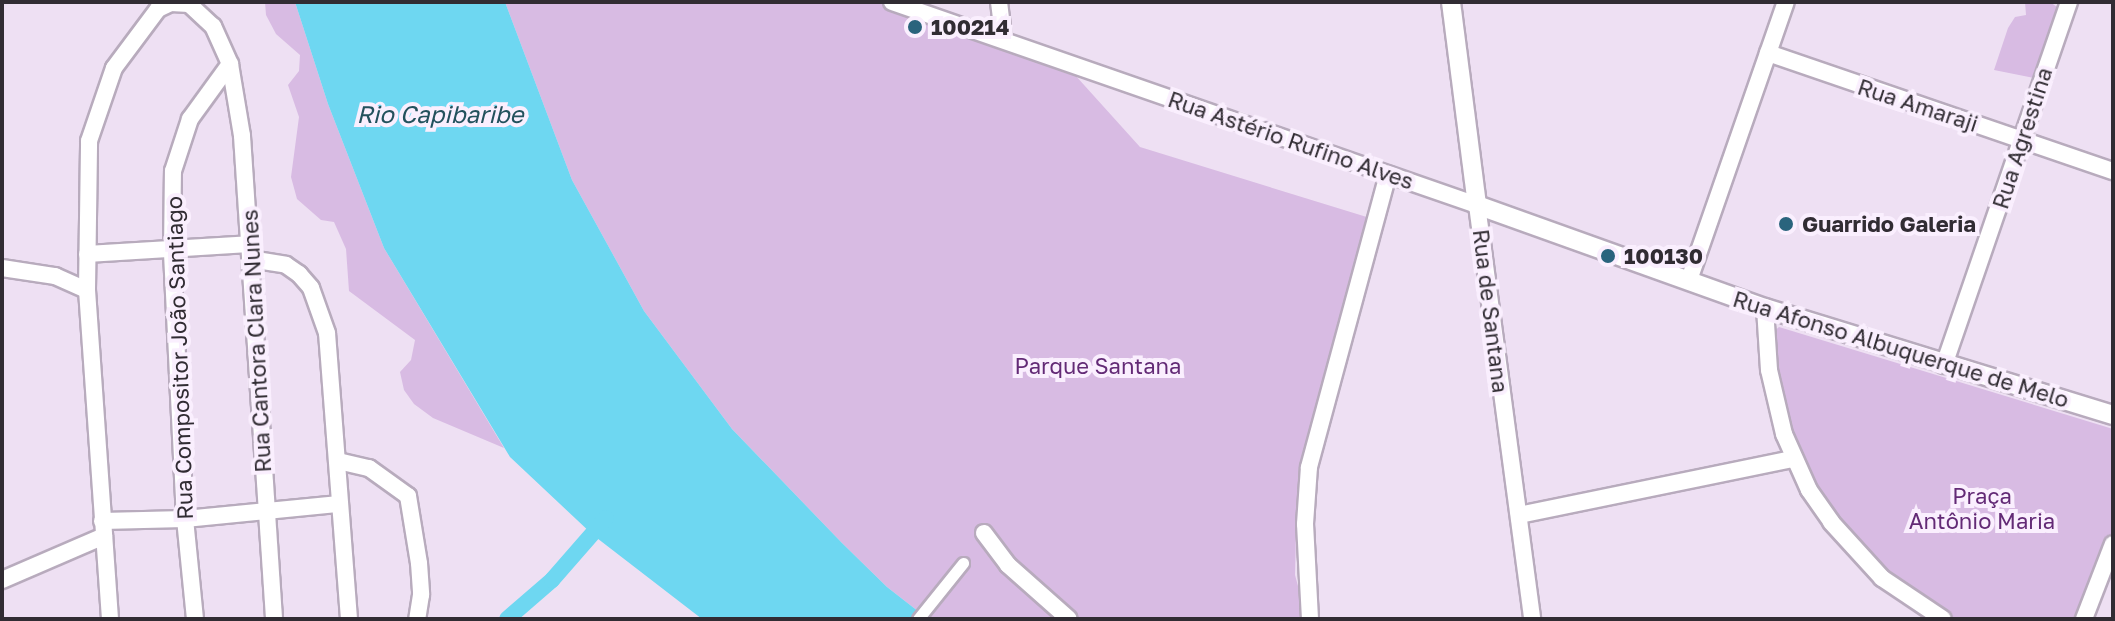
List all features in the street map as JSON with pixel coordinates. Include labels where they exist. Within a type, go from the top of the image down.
[{"type":"street","name":"Rua Astério Rufino Alves","points":[[892,2],[1689,280]]},
{"type":"street","points":[[999,2],[1004,40]]},
{"type":"street","name":"Rua de Santana","points":[[1451,2],[1532,619]]},
{"type":"street","points":[[1689,280],[1786,2]]},
{"type":"street","name":"Rua Agrestina","points":[[1944,365],[2019,138],[2069,2]]},
{"type":"street","name":"Rua Cantora Clara Nunes","points":[[87,254],[89,141],[114,68],[158,9],[171,3],[189,4],[213,26],[230,64],[242,136],[274,619]]},
{"type":"street","name":"Rua Amaraji","points":[[1768,53],[2113,171]]},
{"type":"street","name":"Rua Compositor João Santiago","points":[[195,619],[185,519],[172,250],[173,171],[190,119],[230,64]]},
{"type":"street","points":[[1310,619],[1305,524],[1309,467],[1388,174]]},
{"type":"street","points":[[110,619],[87,254],[172,250],[250,252],[286,265],[311,288],[327,333],[349,619]]},
{"type":"street","points":[[2,268],[55,276],[87,290]]},
{"type":"street","name":"Rua Afonso Albuquerque de Melo","points":[[1689,280],[1765,308],[1944,365],[2113,415]]},
{"type":"street","points":[[1765,308],[1769,370],[1792,459],[1823,512],[1856,551],[1882,578],[1943,619]]},
{"type":"street","points":[[1519,515],[1792,459]]},
{"type":"street","points":[[338,461],[369,468],[408,496],[419,563],[421,595],[417,619]]},
{"type":"street","points":[[2,580],[103,529],[339,504]]},
{"type":"street","points":[[984,533],[1008,565],[1069,619]]},
{"type":"street","points":[[2084,619],[2113,544]]},
{"type":"street","points":[[918,619],[963,563]]},
{"type":"green space","points":[[265,2],[295,2],[328,104],[384,248],[504,448],[433,418],[414,404],[404,390],[400,372],[411,360],[415,340],[349,291],[346,249],[334,222],[321,220],[297,199],[291,177],[299,117],[288,85],[299,71],[300,55],[276,34],[266,15]]},
{"type":"green space","name":"Parque Santana","points":[[505,2],[898,2],[1066,65],[1140,147],[1370,218],[1297,496],[1295,575],[1307,619],[928,619],[887,587],[732,429],[644,311],[572,180]]},
{"type":"green space","points":[[2025,2],[2050,2],[2057,7],[2034,78],[1994,70],[2008,28],[2015,17],[2026,15]]},
{"type":"green space","name":"Praça Antônio Maria","points":[[1779,327],[2113,429],[2113,536],[2081,619],[1950,619],[1907,593],[1849,539],[1791,448],[1772,333]]},
{"type":"water","name":"Rio Capibaribe","points":[[295,2],[505,2],[572,180],[644,311],[732,429],[887,587],[928,619],[702,619],[593,535],[510,457],[384,248],[328,104]]},
{"type":"waterway","points":[[507,619],[552,580],[606,518]]},
{"type":"place","name":"100214","points":[[915,27]]},
{"type":"place","name":"Guarrido Galeria","points":[[1786,224]]},
{"type":"place","name":"100130","points":[[1608,256]]}]
